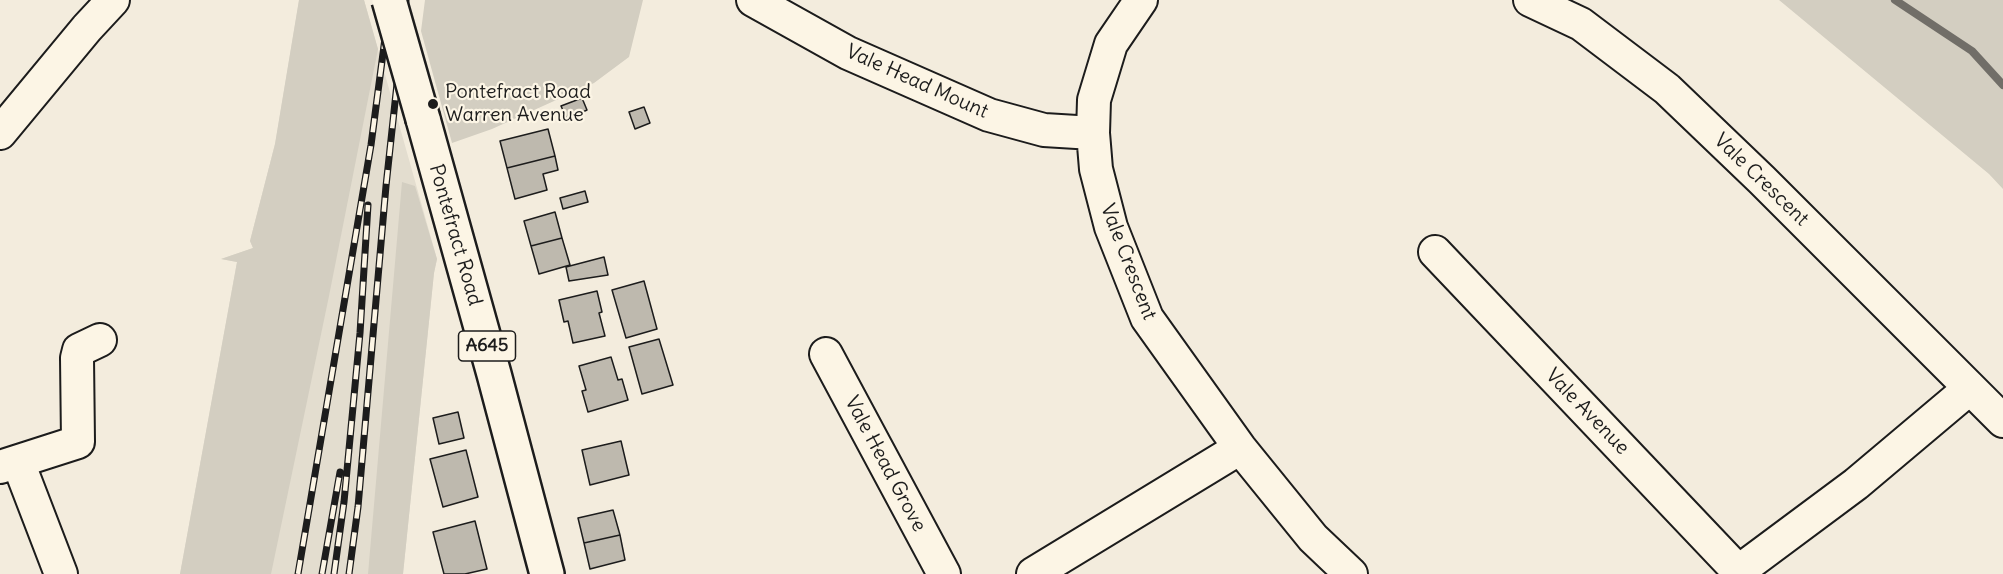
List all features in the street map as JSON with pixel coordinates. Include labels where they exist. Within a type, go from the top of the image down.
[{"type":"main road","name":"Pontefract Road","points":[[389,0],[548,574]]},
{"type":"street","points":[[0,133],[112,0]]},
{"type":"street","name":"Vale Head Mount","points":[[753,0],[848,53],[990,116],[1044,130],[1093,133]]},
{"type":"street","name":"Vale Crescent","points":[[1141,0],[1111,44],[1094,100],[1093,133],[1096,169],[1111,227],[1147,318],[1239,448],[1313,538],[1352,574]]},
{"type":"street","name":"Vale Crescent","points":[[1530,0],[1581,24],[1667,89],[1770,188],[2003,421]]},
{"type":"street","name":"Vale Avenue","points":[[1435,252],[1737,573]]},
{"type":"street","points":[[61,574],[9,465],[78,442],[77,358],[79,351],[100,340]]},
{"type":"street","name":"Vale Head Grove","points":[[826,354],[944,574]]},
{"type":"street","points":[[1737,573],[1856,484],[1970,388]]},
{"type":"street","points":[[1033,574],[1239,448]]},
{"type":"shaded area","points":[[299,0],[364,0],[437,259],[403,574],[180,574],[237,262],[221,259],[253,248],[250,241],[275,144]]},
{"type":"shaded area","points":[[299,0],[364,0],[378,49],[329,296],[271,574],[180,574],[237,262],[221,259],[253,248],[250,241],[275,144]]},
{"type":"shaded area","points":[[425,0],[643,0],[629,57],[594,83],[492,129],[452,143],[421,31]]},
{"type":"shaded area","points":[[1779,0],[2003,0],[2003,189],[1989,174]]},
{"type":"shaded area","points":[[402,182],[415,186],[437,259],[403,574],[368,574]]},
{"type":"building","points":[[582,98],[587,110],[567,119],[561,106]]},
{"type":"building","points":[[644,107],[650,123],[635,129],[629,112]]},
{"type":"building","points":[[548,129],[555,156],[507,168],[500,141]]},
{"type":"building","points":[[555,156],[558,170],[543,174],[547,190],[515,199],[507,168]]},
{"type":"building","points":[[585,191],[588,202],[563,209],[560,198]]},
{"type":"building","points":[[555,212],[562,238],[531,246],[524,221]]},
{"type":"building","points":[[562,238],[570,265],[539,274],[531,246]]},
{"type":"building","points":[[604,257],[608,275],[569,281],[566,267]]},
{"type":"building","points":[[644,281],[657,329],[626,338],[612,290]]},
{"type":"building","points":[[597,291],[602,312],[599,313],[605,336],[573,343],[568,321],[564,322],[559,300]]},
{"type":"building","points":[[659,339],[673,385],[642,394],[629,347]]},
{"type":"building","points":[[611,357],[618,380],[622,379],[628,400],[588,412],[582,391],[586,390],[579,366]]},
{"type":"building","points":[[458,412],[464,438],[439,444],[433,418]]},
{"type":"building","points":[[621,441],[629,475],[590,485],[582,450]]},
{"type":"building","points":[[466,450],[478,497],[443,507],[430,459]]},
{"type":"building","points":[[613,510],[620,535],[584,543],[578,518]]},
{"type":"building","points":[[475,521],[487,569],[465,574],[444,574],[433,532]]},
{"type":"building","points":[[620,535],[625,560],[590,569],[584,543]]},
{"type":"waterway","points":[[1895,0],[1972,51],[2003,85]]},
{"type":"railway","points":[[298,574],[371,145],[390,0]]},
{"type":"railway","points":[[349,574],[358,507],[386,186],[406,0]]},
{"type":"railway","points":[[334,574],[344,502],[360,333],[368,205]]},
{"type":"railway","points":[[322,574],[340,472]]},
{"type":"place","name":"Pontefract Road Warren Avenue","points":[[433,104]]}]
